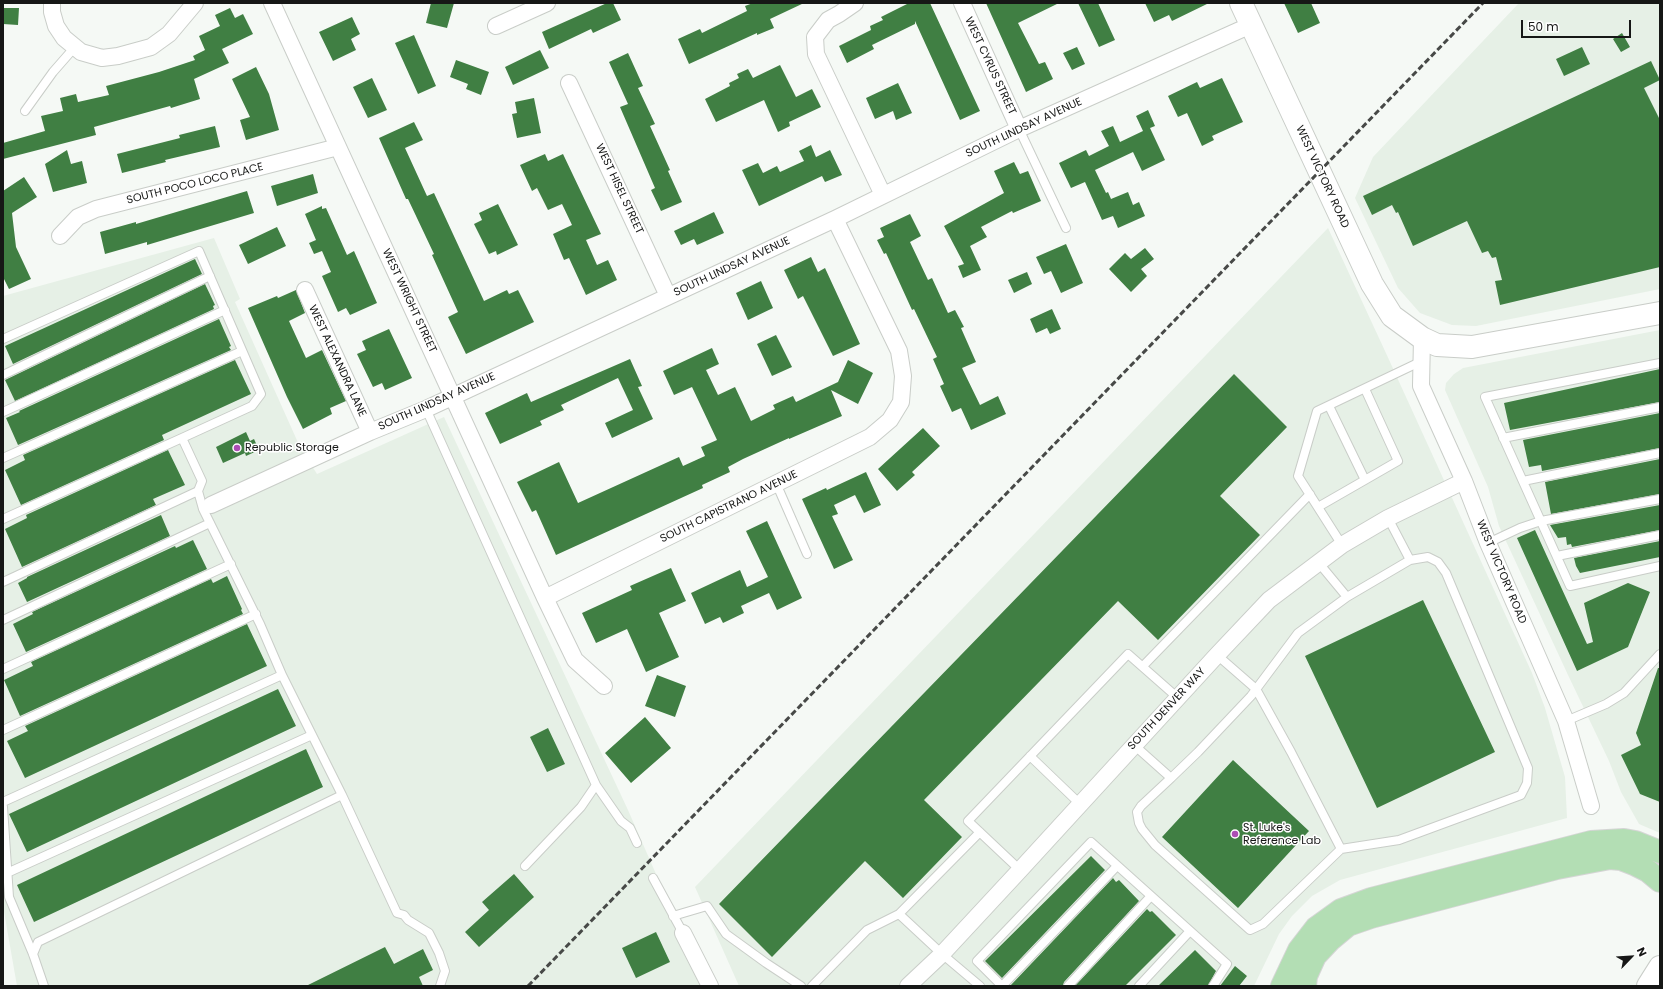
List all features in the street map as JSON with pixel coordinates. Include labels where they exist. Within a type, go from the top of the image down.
[{"type":"main road","points":[[1282,986],[1299,950],[1316,928],[1341,910],[1371,899],[1591,842],[1624,840],[1635,842],[1660,852]]},
{"type":"main road","points":[[1305,986],[1306,976],[1315,956],[1330,940],[1348,925],[1371,917],[1557,868],[1610,858],[1621,859],[1634,864],[1648,871],[1660,881]]},
{"type":"street","points":[[52,3],[52,12],[56,26],[64,38],[74,48],[81,52],[102,58],[118,56],[151,47],[169,34],[195,3]]},
{"type":"street","name":"WEST WRIGHT STREET","points":[[272,3],[545,598],[575,660],[604,686]]},
{"type":"street","points":[[496,26],[546,3]]},
{"type":"street","points":[[855,3],[828,20],[815,37],[816,54],[883,196]]},
{"type":"street","name":"WEST CYRUS STREET","points":[[962,3],[1019,129]]},
{"type":"street","name":"WEST VICTORY ROAD","points":[[1241,3],[1372,284],[1392,316],[1422,338],[1437,345],[1472,347],[1660,313]]},
{"type":"street","name":"SOUTH LINDSAY AVENUE","points":[[207,507],[370,432],[453,397],[835,219],[1019,129],[1251,25]]},
{"type":"street","name":"WEST HISEL STREET","points":[[570,83],[668,296]]},
{"type":"street","name":"SOUTH POCO LOCO PLACE","points":[[60,236],[78,217],[96,209],[338,147]]},
{"type":"street","name":"SOUTH CAPISTRANO AVENUE","points":[[545,598],[870,437],[890,420],[901,402],[903,376],[899,351],[835,219]]},
{"type":"street","name":"WEST ALEXANDRA LANE","points":[[305,290],[370,432]]},
{"type":"street","name":"WEST VICTORY ROAD","points":[[1422,338],[1423,361],[1421,386],[1464,481],[1488,543],[1566,720],[1592,806]]},
{"type":"street","name":"SOUTH DENVER WAY","points":[[912,985],[1020,870],[1217,654],[1269,600],[1342,545],[1388,518],[1464,481]]},
{"type":"street","points":[[683,933],[710,986]]},
{"type":"street","points":[[1648,986],[1660,966]]},
{"type":"lane","points":[[25,111],[53,72],[74,48]]},
{"type":"lane","points":[[1019,129],[1066,228]]},
{"type":"lane","points":[[3,339],[199,251],[261,394],[252,406],[3,519]]},
{"type":"lane","points":[[3,375],[210,276]]},
{"type":"lane","points":[[3,412],[225,310]]},
{"type":"lane","points":[[3,458],[242,351]]},
{"type":"lane","points":[[1342,545],[1298,476],[1317,412],[1423,361]]},
{"type":"lane","points":[[1660,363],[1485,397],[1570,586],[1660,566]]},
{"type":"lane","points":[[1318,507],[1398,461],[1365,389]]},
{"type":"lane","points":[[1329,406],[1365,480]]},
{"type":"lane","points":[[1503,438],[1660,407]]},
{"type":"lane","points":[[426,409],[596,785],[621,821],[630,828],[637,843]]},
{"type":"lane","points":[[3,582],[198,491],[202,480],[182,438]]},
{"type":"lane","points":[[1523,481],[1660,453]]},
{"type":"lane","points":[[776,483],[807,554]]},
{"type":"lane","points":[[198,491],[207,507],[210,523],[256,614],[282,674],[342,795],[396,913],[404,914],[408,920],[429,932],[440,953],[445,971],[440,986]]},
{"type":"lane","points":[[1143,666],[1310,494]]},
{"type":"lane","points":[[1488,543],[1520,528],[1541,521],[1660,499]]},
{"type":"lane","points":[[1388,518],[1410,560]]},
{"type":"lane","points":[[3,620],[210,523]]},
{"type":"lane","points":[[1557,556],[1660,535]]},
{"type":"lane","points":[[1428,557],[1438,562],[1446,573],[1528,768],[1527,783],[1520,795],[1399,840],[1341,849],[1263,924],[1250,930],[1156,845],[1139,823],[1138,812],[1141,806],[1198,752],[1256,689],[1298,633],[1347,598],[1410,560],[1428,557]]},
{"type":"lane","points":[[1318,562],[1347,598]]},
{"type":"lane","points":[[3,669],[230,564]]},
{"type":"lane","points":[[3,730],[256,614]]},
{"type":"lane","points":[[1020,870],[968,821],[1128,654],[1178,698]]},
{"type":"lane","points":[[1217,654],[1256,689],[1291,752],[1341,849]]},
{"type":"lane","points":[[1566,720],[1606,704],[1624,692],[1660,654]]},
{"type":"lane","points":[[3,802],[282,674]]},
{"type":"lane","points":[[7,873],[312,735]]},
{"type":"lane","points":[[1134,745],[1171,778]]},
{"type":"lane","points":[[1030,756],[1080,804]]},
{"type":"lane","points":[[525,866],[581,807],[596,785]]},
{"type":"lane","points":[[33,954],[38,942],[342,795]]},
{"type":"lane","points":[[3,807],[9,897],[33,954],[44,986]]},
{"type":"lane","points":[[812,986],[867,930],[899,914],[980,832]]},
{"type":"lane","points":[[1117,866],[1002,986],[977,961],[1091,842],[1227,964],[1213,986]]},
{"type":"lane","points":[[653,878],[683,933]]},
{"type":"lane","points":[[1068,986],[1151,896]]},
{"type":"lane","points":[[673,916],[707,906],[726,934],[801,986]]},
{"type":"lane","points":[[899,914],[942,954],[980,986]]},
{"type":"lane","points":[[1139,986],[1190,931]]},
{"type":"shaded area","points":[[1519,3],[1660,3],[1660,289],[1476,326],[1452,325],[1420,313],[1398,288],[1355,198],[1373,157]]},
{"type":"shaded area","points":[[1328,228],[1532,673],[1545,708],[1565,777],[1567,818],[1340,880],[1312,896],[1292,916],[1279,934],[1254,986],[739,986],[695,887]]},
{"type":"shaded area","points":[[214,238],[240,299],[235,302],[300,447],[317,474],[444,417],[628,810],[705,986],[17,986],[3,906],[3,296]]},
{"type":"shaded area","points":[[1660,330],[1660,833],[1639,824],[1621,792],[1609,761],[1499,526],[1488,487],[1445,390],[1446,383],[1454,374],[1463,368]]},
{"type":"building","points":[[431,3],[454,3],[447,28],[426,23]]},
{"type":"building","points":[[607,3],[613,3],[621,20],[593,33],[591,29],[549,49],[542,32]]},
{"type":"building","points":[[753,3],[804,3],[770,19],[774,28],[757,35],[757,33],[689,64],[678,39],[700,29],[702,33],[747,11],[745,6]]},
{"type":"building","points":[[906,3],[930,3],[980,111],[960,120],[915,21],[915,24],[872,45],[874,49],[847,63],[839,46],[871,30],[870,26],[883,20],[881,17],[907,4]]},
{"type":"building","points":[[986,3],[1059,3],[1018,23],[1039,64],[1045,62],[1053,79],[1026,92]]},
{"type":"building","points":[[1078,3],[1098,3],[1115,40],[1099,47]]},
{"type":"building","points":[[1145,3],[1209,3],[1172,21],[1169,15],[1154,22]]},
{"type":"building","points":[[1284,3],[1311,3],[1320,23],[1298,33]]},
{"type":"building","points":[[3,8],[19,8],[18,25],[3,24]]},
{"type":"building","points":[[230,8],[235,18],[243,14],[253,34],[222,49],[229,63],[194,79],[200,99],[171,108],[170,106],[94,127],[96,135],[3,159],[3,143],[45,131],[41,116],[63,111],[60,98],[76,94],[78,102],[109,95],[106,86],[159,72],[195,60],[193,56],[205,50],[199,36],[220,26],[215,15]]},
{"type":"building","points":[[352,17],[360,34],[351,39],[356,50],[333,61],[319,32]]},
{"type":"building","points":[[1622,33],[1630,47],[1621,52],[1613,39]]},
{"type":"building","points":[[414,35],[436,86],[418,94],[395,43]]},
{"type":"building","points":[[1077,47],[1085,64],[1072,70],[1063,53]]},
{"type":"building","points":[[1582,47],[1590,64],[1564,76],[1556,59]]},
{"type":"building","points":[[540,50],[549,68],[513,85],[505,67]]},
{"type":"building","points":[[628,53],[643,86],[638,88],[655,124],[650,126],[670,170],[668,171],[682,202],[661,211],[651,190],[655,188],[620,107],[628,104],[609,62]]},
{"type":"building","points":[[456,60],[489,72],[481,95],[466,89],[468,84],[450,77]]},
{"type":"building","points":[[1651,61],[1660,80],[1644,88],[1660,120],[1660,267],[1500,305],[1495,281],[1502,280],[1496,257],[1492,258],[1488,251],[1482,253],[1467,221],[1413,246],[1398,212],[1396,213],[1392,205],[1372,215],[1363,196]]},
{"type":"building","points":[[780,65],[796,97],[812,89],[821,107],[789,122],[790,126],[778,132],[764,100],[716,122],[705,99],[730,86],[729,83],[739,78],[737,74],[748,69],[753,78]]},
{"type":"building","points":[[256,67],[269,94],[279,130],[246,140],[240,120],[250,117],[232,79]]},
{"type":"building","points":[[372,78],[387,110],[368,118],[353,87]]},
{"type":"building","points":[[1222,78],[1243,122],[1212,136],[1214,140],[1202,146],[1187,113],[1178,117],[1168,96],[1197,82],[1200,88]]},
{"type":"building","points":[[898,83],[912,113],[896,120],[893,111],[875,119],[866,98]]},
{"type":"building","points":[[534,98],[541,133],[517,138],[512,114],[517,113],[515,102]]},
{"type":"building","points":[[1148,110],[1155,126],[1150,128],[1165,160],[1142,171],[1133,152],[1095,170],[1106,193],[1108,192],[1111,199],[1128,192],[1133,205],[1139,202],[1145,216],[1118,228],[1113,216],[1102,220],[1085,182],[1071,188],[1059,163],[1086,150],[1089,156],[1109,146],[1101,131],[1113,126],[1120,142],[1143,131],[1136,116]]},
{"type":"building","points":[[414,122],[423,140],[405,148],[427,196],[434,193],[484,301],[507,290],[509,294],[518,290],[534,322],[466,354],[448,317],[458,312],[432,255],[434,254],[408,199],[406,199],[379,138]]},
{"type":"building","points":[[215,126],[220,147],[165,160],[166,162],[122,173],[117,154],[180,138],[179,135]]},
{"type":"building","points":[[811,145],[816,157],[830,150],[842,175],[825,182],[822,176],[759,206],[742,170],[758,163],[763,173],[777,166],[780,172],[804,161],[799,151]]},
{"type":"building","points":[[67,150],[71,164],[82,161],[87,183],[53,192],[45,164]]},
{"type":"building","points":[[545,154],[548,161],[563,154],[601,234],[586,240],[597,265],[608,260],[617,280],[586,295],[569,258],[564,260],[553,234],[572,225],[562,204],[548,210],[537,188],[532,191],[520,165]]},
{"type":"building","points":[[1014,162],[1020,174],[1028,171],[1041,201],[1013,213],[1012,211],[981,227],[987,237],[970,246],[981,270],[963,278],[958,266],[964,264],[944,226],[1004,193],[994,171]]},
{"type":"building","points":[[313,174],[318,193],[277,206],[271,186]]},
{"type":"building","points":[[24,177],[37,197],[12,213],[16,247],[31,279],[9,289],[3,277],[3,191]]},
{"type":"building","points":[[247,191],[254,213],[147,245],[147,242],[105,254],[100,232],[136,222],[136,224]]},
{"type":"building","points":[[498,204],[518,245],[497,255],[496,251],[489,254],[474,224],[482,220],[479,213]]},
{"type":"building","points":[[322,206],[322,209],[326,208],[347,255],[354,251],[377,303],[350,315],[346,308],[338,312],[322,276],[331,272],[322,251],[314,254],[309,243],[316,240],[305,214]]},
{"type":"building","points":[[714,212],[724,233],[697,245],[694,239],[681,245],[674,231]]},
{"type":"building","points":[[910,214],[921,236],[910,242],[928,280],[932,278],[948,313],[955,310],[964,327],[961,328],[976,362],[962,368],[980,405],[998,396],[1006,414],[971,430],[961,408],[952,412],[940,386],[944,384],[933,359],[937,357],[914,309],[912,310],[886,253],[884,254],[877,240],[884,237],[880,228]]},
{"type":"building","points":[[277,227],[286,246],[248,264],[239,245]]},
{"type":"building","points":[[1066,244],[1083,283],[1061,293],[1051,271],[1044,274],[1036,257]]},
{"type":"building","points":[[1145,248],[1154,259],[1141,269],[1147,276],[1131,292],[1109,269],[1125,253],[1131,259]]},
{"type":"building","points":[[811,257],[818,272],[825,268],[860,344],[833,356],[803,296],[798,299],[784,270]]},
{"type":"building","points":[[195,259],[202,274],[13,364],[5,346]]},
{"type":"building","points":[[1027,272],[1032,284],[1014,293],[1008,280]]},
{"type":"building","points":[[761,281],[773,308],[748,320],[736,293]]},
{"type":"building","points":[[205,284],[215,305],[213,306],[214,309],[15,401],[5,380]]},
{"type":"building","points":[[296,290],[305,313],[289,321],[306,358],[322,350],[346,401],[330,408],[332,414],[303,429],[287,397],[248,308]]},
{"type":"building","points":[[1052,309],[1061,329],[1050,334],[1047,328],[1036,333],[1030,319]]},
{"type":"building","points":[[219,319],[231,346],[229,347],[231,350],[18,445],[6,418]]},
{"type":"building","points":[[389,329],[412,378],[385,390],[382,383],[373,387],[357,354],[366,350],[362,341]]},
{"type":"building","points":[[776,335],[792,367],[772,376],[757,344]]},
{"type":"building","points":[[712,348],[719,364],[706,370],[718,395],[735,387],[751,421],[775,409],[773,405],[793,396],[796,402],[838,382],[848,360],[873,373],[858,404],[831,390],[842,416],[743,459],[728,467],[730,472],[702,485],[703,488],[556,555],[536,510],[532,512],[517,482],[559,462],[578,503],[679,457],[683,466],[705,456],[701,447],[717,440],[692,387],[674,395],[663,371]]},
{"type":"building","points":[[630,359],[642,386],[638,387],[653,419],[612,438],[605,423],[633,410],[618,378],[561,405],[564,410],[540,421],[542,425],[500,444],[485,413],[527,393],[531,402]]},
{"type":"building","points":[[235,360],[251,394],[162,435],[164,440],[21,505],[5,470],[25,460],[23,455]]},
{"type":"building","points":[[1660,369],[1660,402],[1510,430],[1504,403]]},
{"type":"building","points":[[1234,374],[1287,427],[1220,496],[1260,535],[1158,640],[1118,601],[924,800],[962,837],[903,898],[865,861],[772,957],[719,904]]},
{"type":"building","points":[[1660,413],[1660,448],[1542,471],[1541,465],[1529,467],[1523,440]]},
{"type":"building","points":[[923,428],[940,446],[912,472],[915,475],[897,491],[878,469]]},
{"type":"building","name":"Republic Storage","points":[[246,432],[250,441],[254,439],[259,450],[246,456],[245,453],[223,463],[216,447]]},
{"type":"building","points":[[168,450],[185,485],[153,499],[156,505],[22,567],[5,529],[27,518],[26,515]]},
{"type":"building","points":[[1660,459],[1660,494],[1551,514],[1545,482]]},
{"type":"building","points":[[866,472],[881,505],[864,513],[855,495],[834,505],[838,514],[832,516],[853,560],[834,569],[802,499],[826,488],[827,490]]},
{"type":"building","points":[[1660,505],[1660,530],[1572,547],[1571,544],[1567,545],[1566,537],[1558,538],[1550,525]]},
{"type":"building","points":[[161,515],[170,536],[27,602],[18,583],[27,577]]},
{"type":"building","points":[[767,521],[802,598],[777,610],[769,593],[741,606],[744,613],[723,623],[720,617],[705,624],[691,593],[740,570],[747,587],[768,577],[746,531]]},
{"type":"building","points":[[1535,530],[1587,644],[1593,642],[1584,603],[1628,583],[1650,592],[1628,647],[1577,671],[1517,538]]},
{"type":"building","points":[[193,540],[207,569],[26,652],[13,624],[33,614],[32,612],[175,546],[176,548]]},
{"type":"building","points":[[1660,541],[1660,557],[1580,573],[1574,558]]},
{"type":"building","points":[[671,568],[686,601],[659,613],[679,657],[646,672],[627,629],[596,643],[582,613],[632,590],[630,586]]},
{"type":"building","points":[[227,576],[243,614],[20,716],[4,680],[33,666],[31,662],[211,579],[213,583]]},
{"type":"building","points":[[1423,600],[1495,752],[1377,808],[1305,656]]},
{"type":"building","points":[[247,624],[267,666],[25,778],[7,741],[28,731],[25,726]]},
{"type":"building","points":[[1658,668],[1660,668],[1660,802],[1640,794],[1621,755],[1641,745],[1636,733]]},
{"type":"building","points":[[657,675],[686,686],[675,717],[645,706]]},
{"type":"building","points":[[278,689],[296,726],[27,852],[9,814]]},
{"type":"building","points":[[645,717],[671,748],[631,783],[605,753]]},
{"type":"building","points":[[548,728],[565,764],[547,772],[530,737]]},
{"type":"building","points":[[306,749],[323,787],[34,922],[17,885]]},
{"type":"building","name":"St. Luke's Reference Lab","points":[[1233,760],[1309,831],[1238,908],[1162,837]]},
{"type":"building","points":[[1091,856],[1105,870],[1002,978],[985,961]]},
{"type":"building","points":[[514,874],[534,897],[479,947],[465,932],[489,910],[482,902]]},
{"type":"building","points":[[1113,878],[1116,882],[1119,880],[1139,901],[1064,982],[1063,986],[1010,986]]},
{"type":"building","points":[[1147,909],[1150,912],[1152,911],[1176,935],[1125,986],[1075,986]]},
{"type":"building","points":[[656,932],[670,962],[636,978],[622,948]]},
{"type":"building","points":[[385,947],[394,964],[423,949],[433,970],[419,977],[423,986],[306,986]]},
{"type":"building","points":[[1195,950],[1216,971],[1208,986],[1158,986]]},
{"type":"building","points":[[1235,966],[1247,976],[1239,986],[1220,986]]},
{"type":"railway","points":[[528,986],[1483,3]]},
{"type":"place","name":"Republic Storage","points":[[237,448]]},
{"type":"place","name":"St. Luke's Reference Lab","points":[[1235,834]]}]
